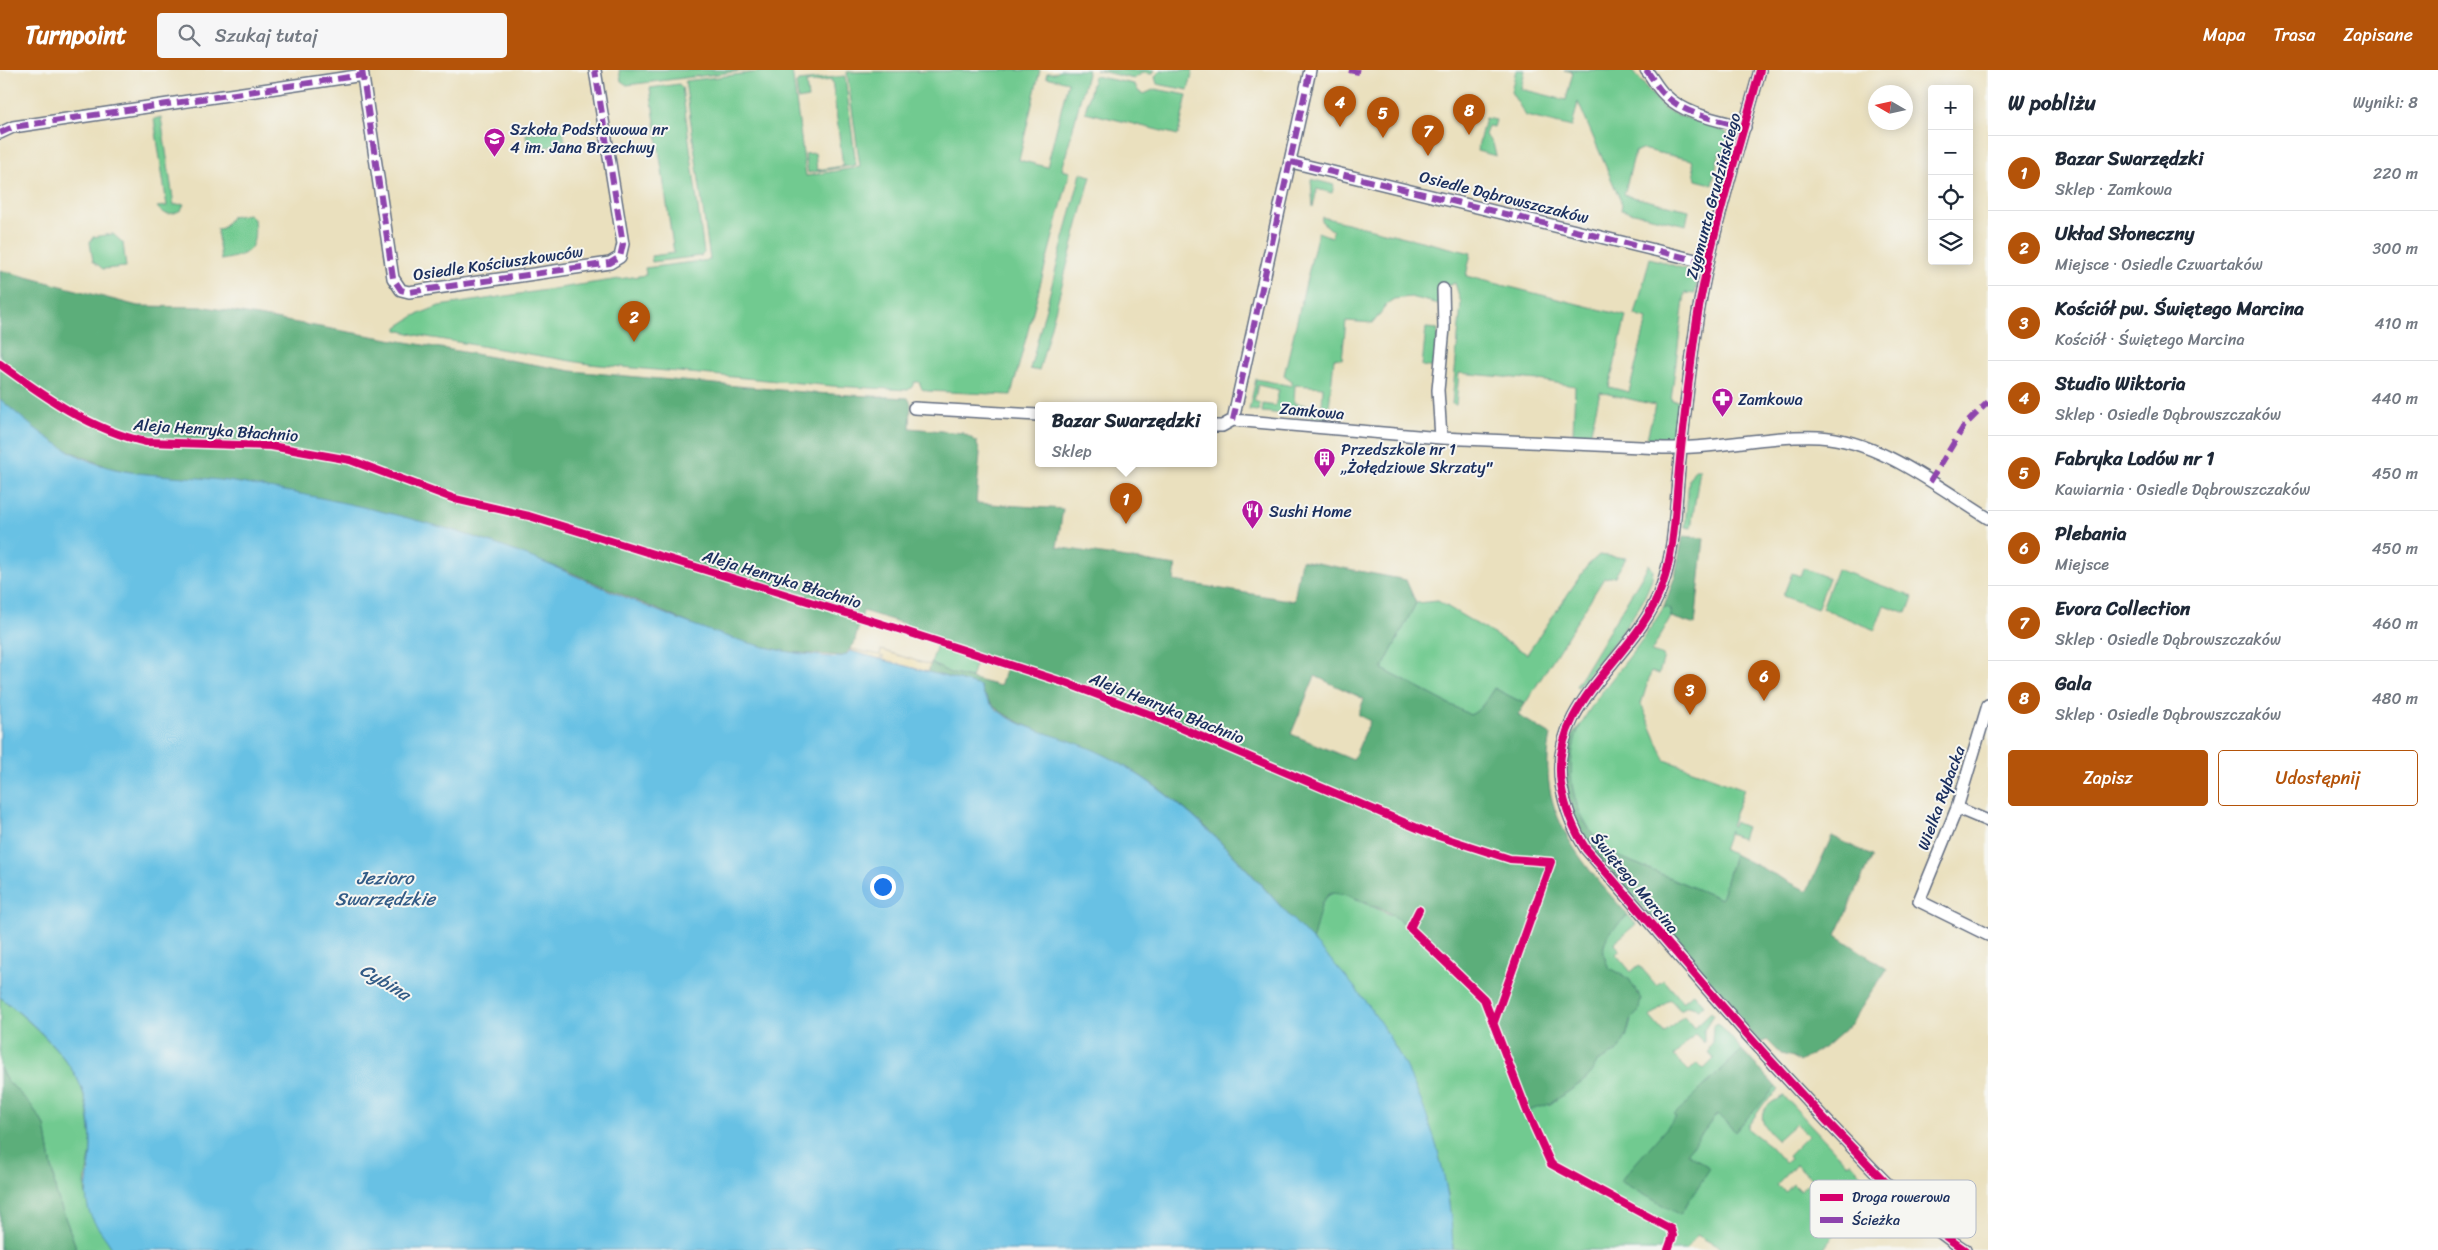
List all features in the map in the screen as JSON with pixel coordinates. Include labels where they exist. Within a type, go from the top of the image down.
[{"type":"street","name":"Osiedle Kościuszkowców","points":[[0,133],[13,127],[363,72],[393,278],[401,290],[412,292],[610,263],[620,257],[623,244],[595,70]]},
{"type":"street","points":[[1233,420],[1310,70]]},
{"type":"street","points":[[1646,70],[1663,93],[1676,104],[1698,114],[1745,127]]},
{"type":"street","name":"Zygmunta Grudzińskiego","points":[[1681,449],[1694,339],[1708,263],[1760,70]]},
{"type":"street","name":"Osiedle Dąbrowszczaków","points":[[1291,162],[1708,263]]},
{"type":"street","points":[[1441,438],[1438,390],[1444,328],[1443,289]]},
{"type":"street","points":[[914,408],[1035,415]]},
{"type":"street","name":"Zamkowa","points":[[1217,426],[1233,420],[1441,438],[1681,449],[1786,438],[1819,437],[1845,441],[1879,453],[1988,518]]},
{"type":"street","name":"Świętego Marcina","points":[[1681,449],[1672,543],[1663,585],[1640,625],[1599,679],[1568,729],[1560,764],[1566,806],[1577,834],[1586,849],[1784,1076],[1885,1180]]},
{"type":"street","name":"Wielka Rybacka","points":[[1988,705],[1957,808],[1919,901],[1988,936]]},
{"type":"street","points":[[1957,808],[1988,821]]},
{"type":"street","name":"Świętego Marcina","points":[[1948,1238],[1961,1249]]},
{"type":"green space","points":[[619,70],[750,70],[627,85],[621,81]]},
{"type":"green space","points":[[775,70],[792,70],[806,176],[860,167],[847,72],[1040,70],[1019,160],[1047,167],[1068,82],[1046,77],[1047,73],[1054,73],[1060,70],[1088,70],[1062,170],[1070,172],[1011,395],[927,391],[922,389],[919,382],[914,382],[908,390],[833,386],[589,364],[421,336],[397,330],[397,327],[414,316],[439,306],[646,275],[645,268],[710,260],[685,81]]},
{"type":"green space","points":[[1096,70],[1155,70],[1152,74],[1142,73],[1134,79]]},
{"type":"green space","points":[[1160,70],[1193,70],[1188,90],[1157,84],[1155,77]]},
{"type":"green space","points":[[1516,70],[1525,70],[1521,89],[1566,100],[1573,72],[1564,70],[1632,70],[1665,110],[1726,132],[1730,140],[1728,153],[1720,151],[1712,184],[1696,180],[1692,160],[1641,149],[1635,152],[1624,195],[1689,210],[1686,225],[1621,210],[1622,204],[1578,102],[1572,127],[1526,116],[1511,92]]},
{"type":"green space","points":[[845,76],[856,165],[808,173],[805,154],[815,153],[817,170],[843,166],[832,80],[806,83],[808,98],[798,100],[796,83],[799,81]]},
{"type":"green space","points":[[1094,76],[1134,84],[1139,92],[1144,94],[1155,89],[1187,95],[1178,135],[1085,112]]},
{"type":"green space","points":[[679,84],[682,87],[704,253],[701,256],[652,262],[651,256],[674,253],[650,88]]},
{"type":"green space","points":[[161,117],[174,205],[184,204],[181,210],[171,214],[162,212],[157,207],[167,206],[154,119]]},
{"type":"green space","points":[[1485,118],[1496,120],[1494,127],[1488,126],[1485,135],[1493,143],[1496,156],[1477,151]]},
{"type":"green space","points":[[563,129],[565,144],[528,150],[526,134]]},
{"type":"green space","points":[[1081,173],[1091,176],[1039,371],[1030,369]]},
{"type":"green space","points":[[1311,179],[1334,185],[1332,193],[1317,189],[1313,207]]},
{"type":"green space","points":[[248,214],[254,219],[253,244],[250,249],[239,256],[221,260],[217,229],[223,228],[231,217]]},
{"type":"green space","points":[[1322,217],[1471,253],[1466,276],[1626,316],[1609,387],[1629,392],[1647,319],[1635,315],[1650,258],[1694,272],[1698,279],[1695,294],[1685,293],[1671,400],[1682,402],[1677,435],[1674,438],[1647,438],[1655,405],[1600,392],[1590,435],[1573,434],[1575,386],[1538,380],[1459,373],[1456,405],[1452,404],[1461,303],[1455,283],[1437,290],[1439,304],[1411,297],[1394,299],[1388,303],[1373,323],[1346,321],[1342,359],[1334,358],[1328,418],[1310,417],[1311,405],[1322,406],[1323,387],[1295,385],[1294,403],[1307,405],[1306,416],[1262,412],[1263,404],[1275,406],[1279,390],[1258,385],[1254,401],[1260,403],[1258,411],[1249,410],[1256,379],[1292,386],[1292,381],[1284,375],[1318,232],[1331,237],[1333,231],[1321,221]]},
{"type":"green space","points":[[113,234],[123,243],[126,267],[103,269],[93,261],[90,242],[93,237]]},
{"type":"green space","points":[[0,270],[138,306],[206,307],[572,371],[814,393],[908,398],[911,404],[910,428],[963,433],[976,441],[980,453],[976,503],[1063,509],[1057,547],[1176,566],[1174,581],[1294,601],[1301,560],[1406,580],[1416,603],[1382,669],[1470,715],[1481,707],[1494,688],[1525,704],[1518,715],[1551,735],[1548,763],[1550,788],[1556,812],[1566,834],[1579,855],[1628,915],[1607,938],[1604,944],[1604,951],[1609,968],[1629,979],[1641,999],[1638,1012],[1630,1021],[1626,1037],[1617,1052],[1597,1062],[1589,1076],[1550,1104],[1527,1111],[1484,999],[1410,928],[1388,912],[1348,895],[1333,893],[1328,895],[1322,902],[1312,942],[1243,864],[1193,816],[1138,774],[1092,750],[1016,721],[1000,711],[988,700],[980,686],[928,672],[931,663],[950,673],[1000,686],[1007,665],[913,634],[902,623],[863,611],[854,644],[844,656],[788,652],[737,641],[703,629],[570,572],[456,531],[334,502],[240,483],[135,473],[110,468],[60,447],[29,425],[0,399]],"holes":[[[1315,676],[1364,699],[1358,715],[1370,721],[1353,760],[1291,734]]]},
{"type":"green space","points":[[1426,328],[1438,329],[1435,368],[1422,366]]},
{"type":"green space","points":[[1695,469],[1700,469],[1691,528],[1685,527],[1689,479]]},
{"type":"green space","points":[[1683,536],[1704,538],[1695,625],[1671,617],[1671,609],[1664,607],[1675,576]]},
{"type":"green space","points":[[1599,555],[1626,558],[1615,576],[1604,578],[1525,704],[1494,688],[1481,707],[1470,715],[1382,669],[1416,603],[1438,601],[1527,654],[1587,566]]},
{"type":"green space","points":[[1649,564],[1653,570],[1644,598],[1623,631],[1578,687],[1576,686]]},
{"type":"green space","points":[[1803,568],[1829,578],[1817,609],[1783,596],[1792,573],[1800,576]]},
{"type":"green space","points":[[1837,569],[1913,597],[1907,613],[1884,605],[1875,630],[1822,608]]},
{"type":"green space","points":[[1664,607],[1671,608],[1671,617],[1651,652],[1664,656],[1659,674],[1651,672],[1641,704],[1665,760],[1744,789],[1731,825],[1733,826],[1734,822],[1746,827],[1742,839],[1730,834],[1730,830],[1723,850],[1734,854],[1721,899],[1615,855],[1601,843],[1590,829],[1574,797],[1570,761],[1573,743],[1580,726],[1599,695],[1640,643]]},
{"type":"green space","points":[[937,645],[977,658],[971,678],[950,673],[931,663]]},
{"type":"green space","points":[[1580,725],[1574,743],[1572,761],[1575,797],[1580,813],[1589,829],[1615,855],[1721,899],[1734,854],[1807,891],[1832,836],[1872,856],[1836,935],[1887,969],[1851,1024],[1826,1046],[1799,1062],[1793,1057],[1781,1054],[1767,1040],[1760,1043],[1588,845],[1578,828],[1566,792],[1565,749]]},
{"type":"green space","points":[[1333,893],[1348,895],[1397,918],[1480,994],[1488,1007],[1522,1100],[1550,1104],[1584,1081],[1597,1062],[1617,1052],[1626,1037],[1639,994],[1629,979],[1609,968],[1605,959],[1604,944],[1610,932],[1628,915],[1636,924],[1614,943],[1620,950],[1616,954],[1631,972],[1639,965],[1656,985],[1664,980],[1683,1002],[1694,993],[1704,1005],[1699,1009],[1688,1006],[1680,1010],[1670,999],[1650,1017],[1664,1033],[1684,1016],[1694,1028],[1711,1012],[1713,1015],[1704,1029],[1704,1043],[1695,1034],[1674,1056],[1689,1071],[1697,1063],[1704,1069],[1714,1059],[1708,1052],[1712,1043],[1713,1026],[1718,1023],[1742,1050],[1675,1115],[1677,1117],[1621,1181],[1710,1168],[1687,1153],[1717,1114],[1735,1131],[1776,1087],[1779,1090],[1765,1102],[1748,1126],[1748,1129],[1770,1146],[1785,1163],[1790,1159],[1788,1156],[1808,1136],[1796,1123],[1777,1140],[1765,1127],[1763,1121],[1763,1115],[1769,1105],[1784,1096],[1847,1164],[1851,1162],[1867,1180],[1811,1180],[1796,1164],[1776,1185],[1786,1192],[1793,1184],[1800,1191],[1810,1181],[1810,1238],[1832,1238],[1823,1250],[1724,1250],[1697,1235],[1686,1250],[1453,1250],[1448,1194],[1425,1114],[1362,997],[1312,942],[1320,907]]},
{"type":"green space","points":[[0,997],[22,1015],[55,1048],[74,1072],[80,1084],[88,1113],[91,1143],[85,1183],[86,1196],[94,1217],[113,1250],[77,1250],[56,1193],[45,1126],[31,1105],[5,1078],[0,1068]]},
{"type":"green space","points":[[1742,1050],[1776,1087],[1735,1131],[1717,1114],[1687,1153],[1710,1168],[1680,1215],[1620,1181],[1676,1117],[1674,1115]]},
{"type":"green space","points":[[0,1068],[5,1078],[31,1105],[45,1126],[56,1193],[77,1250],[0,1250]]},
{"type":"sand","points":[[851,649],[880,655],[881,650],[930,665],[928,672],[883,660],[884,657],[881,656],[880,659],[850,651]]},
{"type":"water","name":"Jezioro Swarzędzkie","points":[[0,399],[47,437],[62,447],[97,464],[137,473],[214,479],[275,489],[383,512],[454,531],[558,568],[669,616],[745,642],[783,651],[829,657],[844,656],[850,651],[980,686],[987,699],[1009,718],[1039,731],[1090,748],[1120,764],[1173,800],[1229,851],[1343,974],[1381,1024],[1399,1054],[1414,1085],[1438,1150],[1446,1183],[1453,1250],[113,1250],[94,1221],[87,1203],[86,1195],[91,1155],[90,1122],[78,1080],[53,1045],[33,1024],[0,997]]},
{"type":"marked path","points":[[362,70],[393,278],[401,290],[409,292],[610,263],[620,257],[623,244],[595,70]]},
{"type":"marked path","points":[[1233,420],[1310,70]]},
{"type":"marked path","points":[[1349,70],[1359,72]]},
{"type":"marked path","points":[[1646,70],[1662,92],[1673,102],[1702,116],[1745,127]]},
{"type":"marked path","points":[[0,133],[13,127],[363,75]]},
{"type":"marked path","points":[[1291,162],[1708,263]]},
{"type":"marked path","points":[[1930,482],[1964,426],[1988,402]]},
{"type":"cycle path","points":[[1760,70],[1722,204],[1699,306],[1683,427],[1673,533],[1666,573],[1650,611],[1581,704],[1568,728],[1561,755],[1561,784],[1570,818],[1586,849],[1777,1067],[1883,1180]]},
{"type":"cycle path","name":"Aleja Henryka Błachnio","points":[[0,364],[69,411],[126,437],[146,442],[271,446],[350,460],[455,499],[529,516],[892,627],[1066,683],[1146,713],[1429,833],[1510,859],[1551,862],[1494,1022]]},
{"type":"cycle path","points":[[1419,910],[1410,928],[1484,999],[1527,1111],[1551,1164],[1671,1229],[1673,1236],[1668,1250]]},
{"type":"cycle path","points":[[1948,1238],[1965,1250]]},
{"type":"place","name":"Studio Wiktoria","points":[[1340,127]]},
{"type":"place","name":"Gala","points":[[1469,135]]},
{"type":"place","name":"Fabryka Lodów nr 1","points":[[1383,138]]},
{"type":"place","name":"Evora Collection","points":[[1428,156]]},
{"type":"place","name":"Szkoła Podstawowa nr 4 im. Jana Brzechwy","points":[[494,157]]},
{"type":"place","name":"Układ Słoneczny","points":[[634,342]]},
{"type":"place","name":"Zamkowa","points":[[1722,418]]},
{"type":"place","name":"Przedszkole nr 1 „Żołędziowe Skrzaty\"","points":[[1325,477]]},
{"type":"place","name":"Bazar Swarzędzki","points":[[1126,524]]},
{"type":"place","name":"Sushi Home","points":[[1253,530]]},
{"type":"place","name":"Plebania","points":[[1764,701]]},
{"type":"place","name":"Kościół pw. Świętego Marcina","points":[[1690,715]]},
{"type":"water label","name":"Cybina","points":[[385,982]]}]
